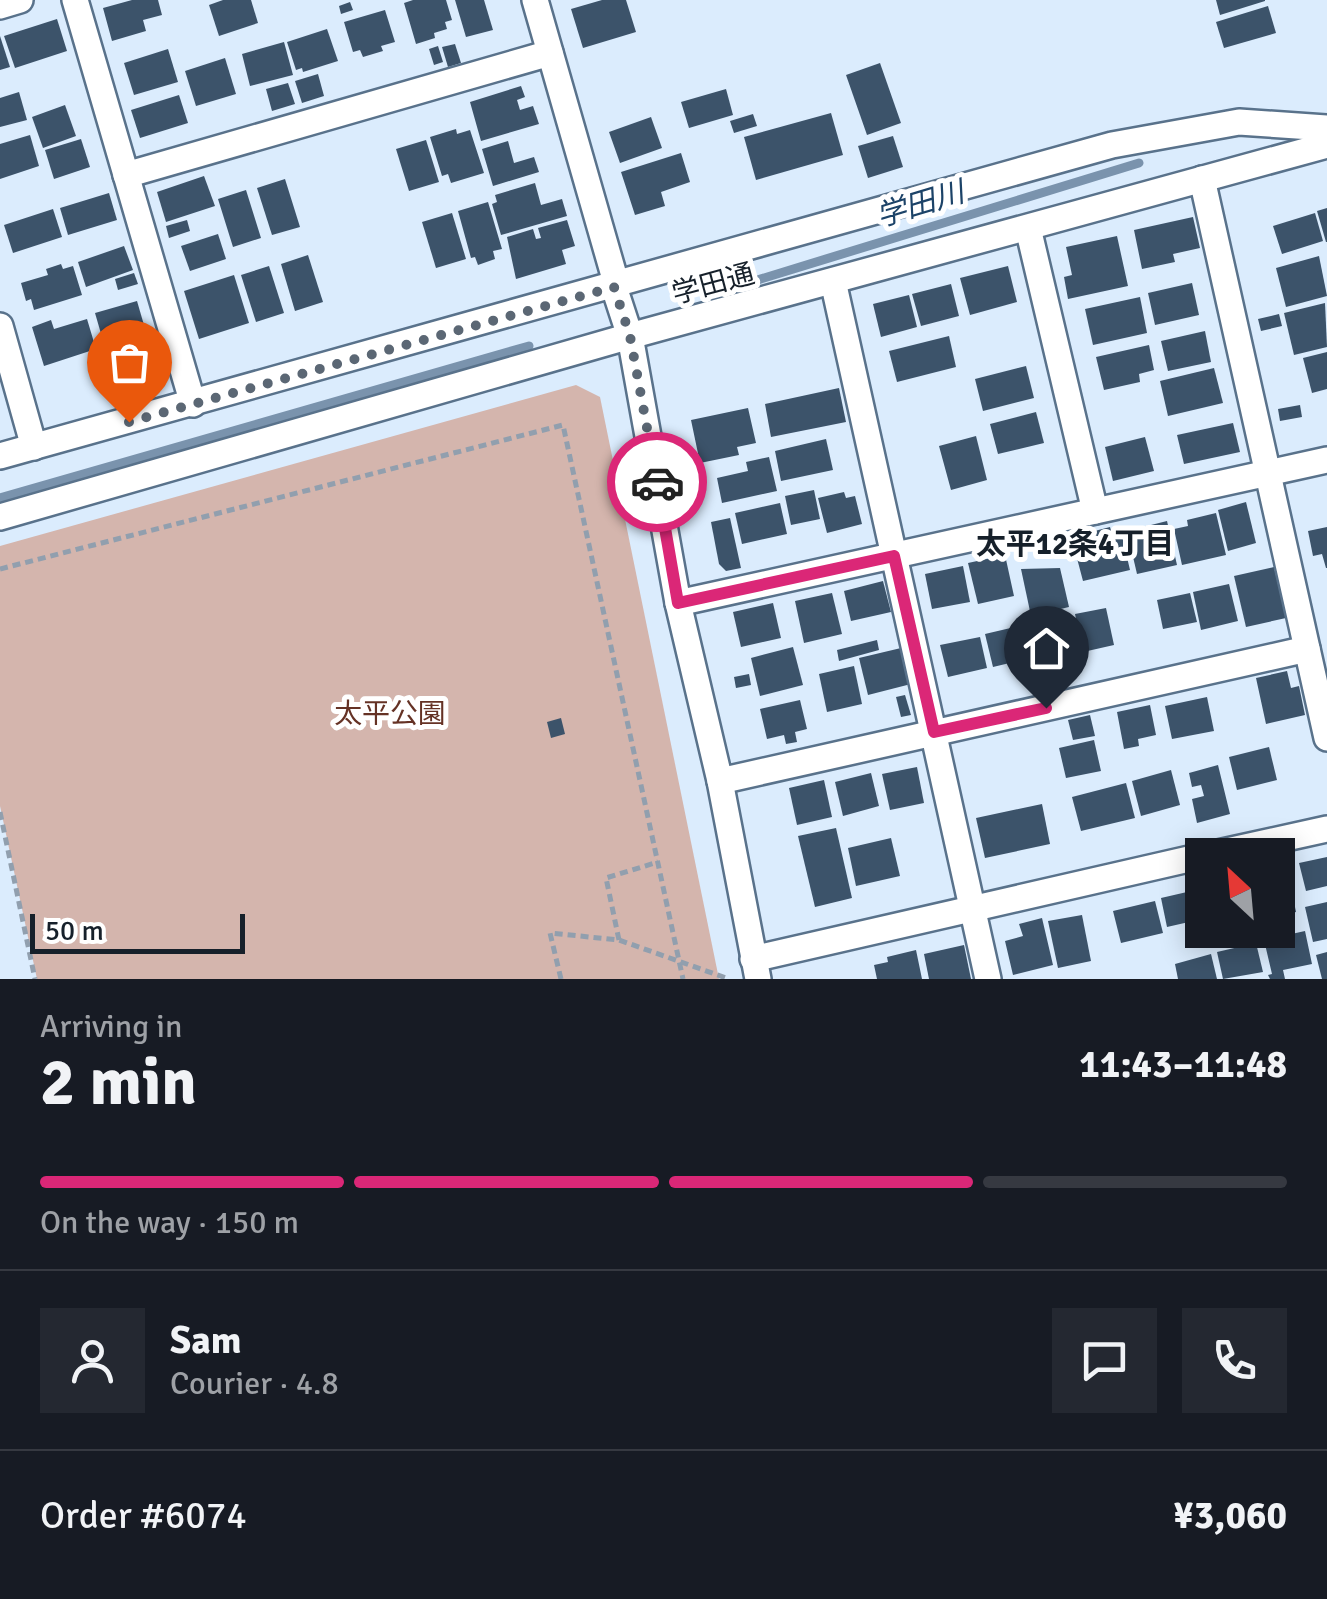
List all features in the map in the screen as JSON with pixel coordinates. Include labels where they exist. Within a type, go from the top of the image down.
[{"type":"street","points":[[0,6],[20,0]]},
{"type":"street","points":[[75,0],[192,404]]},
{"type":"street","points":[[535,0],[630,336],[678,603],[720,781],[756,969],[972,907],[1185,861]]},
{"type":"street","points":[[126,175],[550,54]]},
{"type":"street","name":"学田通","points":[[0,456],[1112,145],[1240,122],[1327,128]]},
{"type":"street","name":"学田通","points":[[0,517],[630,336],[1327,145]]},
{"type":"street","points":[[1202,180],[1327,738]]},
{"type":"street","points":[[1028,228],[1095,511]]},
{"type":"street","points":[[832,282],[988,979]]},
{"type":"street","points":[[0,326],[34,448]]},
{"type":"street","points":[[678,603],[1327,460]]},
{"type":"street","points":[[720,781],[1307,649]]},
{"type":"street","points":[[1287,838],[1327,829]]},
{"type":"path","points":[[0,569],[563,425],[683,979]]},
{"type":"path","points":[[0,812],[35,979]]},
{"type":"path","points":[[620,940],[606,878],[658,862]]},
{"type":"path","points":[[561,979],[550,934],[620,940],[729,979]]},
{"type":"green space","name":"太平公園","points":[[576,385],[600,397],[719,979],[37,979],[0,806],[0,546]]},
{"type":"building","points":[[132,0],[158,0],[162,15],[143,20],[146,31],[112,41],[103,8]]},
{"type":"building","points":[[223,0],[251,0],[258,23],[219,36],[209,5]]},
{"type":"building","points":[[446,0],[452,20],[445,22],[447,29],[416,44],[404,3]]},
{"type":"building","points":[[455,0],[484,0],[493,30],[466,37]]},
{"type":"building","points":[[602,0],[626,0],[636,32],[583,48],[571,9]]},
{"type":"building","points":[[1216,0],[1265,0],[1265,1],[1220,15]]},
{"type":"building","points":[[350,2],[353,10],[341,14],[339,6]]},
{"type":"building","points":[[1268,6],[1276,33],[1224,48],[1216,22]]},
{"type":"building","points":[[385,10],[395,42],[381,46],[383,51],[363,57],[360,50],[353,52],[344,22]]},
{"type":"building","points":[[57,19],[67,51],[15,68],[4,36]]},
{"type":"building","points":[[327,29],[338,61],[303,72],[302,68],[296,70],[287,42]]},
{"type":"building","points":[[0,36],[10,67],[0,70]]},
{"type":"building","points":[[284,42],[293,75],[250,86],[242,54]]},
{"type":"building","points":[[455,44],[461,63],[448,67],[442,47]]},
{"type":"building","points":[[438,46],[443,62],[434,65],[429,49]]},
{"type":"building","points":[[168,49],[178,82],[134,95],[124,63]]},
{"type":"building","points":[[225,58],[236,94],[196,106],[185,71]]},
{"type":"building","points":[[880,63],[901,123],[867,135],[846,75]]},
{"type":"building","points":[[318,74],[324,96],[302,103],[295,81]]},
{"type":"building","points":[[288,83],[295,104],[272,111],[266,89]]},
{"type":"building","points":[[521,86],[525,97],[517,100],[520,110],[533,106],[539,124],[481,141],[470,102]]},
{"type":"building","points":[[726,89],[733,115],[689,128],[681,102]]},
{"type":"building","points":[[19,92],[27,120],[0,127],[0,98]]},
{"type":"building","points":[[179,95],[188,123],[140,138],[131,110]]},
{"type":"building","points":[[65,105],[76,136],[43,148],[32,117]]},
{"type":"building","points":[[831,113],[843,155],[756,180],[744,137]]},
{"type":"building","points":[[753,114],[757,126],[734,133],[730,121]]},
{"type":"building","points":[[651,117],[662,148],[620,163],[609,132]]},
{"type":"building","points":[[456,129],[457,134],[470,130],[484,173],[451,183],[448,174],[442,176],[430,137]]},
{"type":"building","points":[[30,135],[39,166],[0,179],[0,144]]},
{"type":"building","points":[[893,136],[903,167],[868,178],[858,146]]},
{"type":"building","points":[[81,139],[90,167],[54,179],[45,150]]},
{"type":"building","points":[[426,140],[439,182],[409,191],[396,149]]},
{"type":"building","points":[[508,141],[514,163],[534,157],[539,172],[493,186],[482,149]]},
{"type":"building","points":[[681,153],[690,182],[661,192],[665,206],[635,215],[621,172]]},
{"type":"building","points":[[204,176],[215,206],[166,222],[157,192]]},
{"type":"building","points":[[285,179],[300,227],[272,235],[257,188]]},
{"type":"building","points":[[535,183],[541,205],[562,199],[567,216],[501,235],[492,204],[497,202],[495,195]]},
{"type":"building","points":[[246,190],[261,238],[233,247],[218,199]]},
{"type":"building","points":[[109,193],[117,220],[68,235],[60,208]]},
{"type":"building","points":[[488,202],[502,249],[493,251],[495,259],[478,265],[475,257],[471,258],[458,211]]},
{"type":"building","points":[[1327,208],[1327,242],[1326,242],[1317,211]]},
{"type":"building","points":[[53,209],[62,237],[13,253],[4,225]]},
{"type":"building","points":[[452,213],[466,259],[436,268],[422,222]]},
{"type":"building","points":[[1315,213],[1323,241],[1282,254],[1273,226]]},
{"type":"building","points":[[1193,217],[1200,248],[1173,254],[1175,262],[1142,269],[1134,230]]},
{"type":"building","points":[[187,220],[190,231],[169,238],[166,226]]},
{"type":"building","points":[[567,220],[575,246],[562,250],[566,264],[516,279],[507,237],[533,229],[536,239],[541,238],[538,228]]},
{"type":"building","points":[[218,234],[226,259],[190,271],[181,246]]},
{"type":"building","points":[[1117,236],[1128,286],[1068,299],[1064,277],[1072,275],[1066,247]]},
{"type":"building","points":[[124,246],[133,270],[86,287],[78,262]]},
{"type":"building","points":[[308,255],[323,302],[295,311],[281,264]]},
{"type":"building","points":[[1319,256],[1327,296],[1286,307],[1276,268]]},
{"type":"building","points":[[61,264],[63,269],[73,266],[82,295],[34,310],[31,299],[26,301],[21,283],[48,275],[46,269]]},
{"type":"building","points":[[269,266],[284,313],[256,322],[241,275]]},
{"type":"building","points":[[1008,266],[1017,302],[970,315],[960,278]]},
{"type":"building","points":[[134,273],[138,284],[118,290],[115,279]]},
{"type":"building","points":[[234,275],[249,323],[199,339],[184,291]]},
{"type":"building","points":[[1192,283],[1199,315],[1155,325],[1148,293]]},
{"type":"building","points":[[951,284],[959,316],[921,326],[912,294]]},
{"type":"building","points":[[909,295],[917,327],[881,337],[873,304]]},
{"type":"building","points":[[1140,297],[1147,333],[1093,345],[1085,309]]},
{"type":"building","points":[[137,301],[146,332],[104,344],[95,313]]},
{"type":"building","points":[[1325,303],[1327,347],[1294,355],[1284,313]]},
{"type":"building","points":[[1279,314],[1282,326],[1261,331],[1258,319]]},
{"type":"building","points":[[87,319],[96,349],[44,366],[32,327],[51,320],[54,329]]},
{"type":"building","points":[[1205,331],[1211,362],[1168,371],[1161,341]]},
{"type":"building","points":[[949,336],[956,367],[897,382],[889,351]]},
{"type":"building","points":[[1149,345],[1154,370],[1139,374],[1140,382],[1104,390],[1096,357]]},
{"type":"building","points":[[1327,352],[1327,389],[1312,393],[1303,358]]},
{"type":"building","points":[[1026,366],[1034,398],[983,411],[975,379]]},
{"type":"building","points":[[1214,368],[1223,403],[1168,416],[1160,381]]},
{"type":"building","points":[[839,388],[846,422],[771,437],[765,404]]},
{"type":"building","points":[[1300,405],[1302,417],[1280,421],[1278,409]]},
{"type":"building","points":[[748,408],[756,443],[737,447],[739,455],[700,463],[691,420]]},
{"type":"building","points":[[1036,412],[1044,443],[998,454],[990,424]]},
{"type":"building","points":[[1233,423],[1240,452],[1184,464],[1177,435]]},
{"type":"building","points":[[976,436],[987,480],[951,490],[939,446]]},
{"type":"building","points":[[1145,437],[1154,471],[1113,481],[1105,447]]},
{"type":"building","points":[[826,439],[833,470],[781,481],[775,451]]},
{"type":"building","points":[[769,457],[777,491],[722,503],[717,478],[748,471],[746,462]]},
{"type":"building","points":[[814,490],[820,519],[791,525],[785,496]]},
{"type":"building","points":[[844,492],[846,498],[855,496],[862,524],[827,533],[818,498]]},
{"type":"building","points":[[1246,502],[1256,543],[1228,551],[1218,510]]},
{"type":"building","points":[[780,503],[787,534],[742,544],[735,513]]},
{"type":"building","points":[[1216,513],[1226,555],[1182,565],[1174,529],[1188,526],[1187,520]]},
{"type":"building","points":[[730,518],[741,568],[726,571],[719,564],[711,522]]},
{"type":"building","points":[[1167,521],[1177,565],[1137,574],[1127,531]]},
{"type":"building","points":[[1110,527],[1113,538],[1122,536],[1130,570],[1083,581],[1074,547],[1086,545],[1083,534]]},
{"type":"building","points":[[1327,527],[1326,568],[1322,554],[1313,556],[1308,531]]},
{"type":"building","points":[[1005,555],[1014,596],[978,604],[968,563]]},
{"type":"building","points":[[963,566],[970,602],[932,609],[925,574]]},
{"type":"building","points":[[1274,567],[1286,618],[1246,627],[1234,576]]},
{"type":"building","points":[[1060,568],[1069,607],[1031,616],[1021,569]]},
{"type":"building","points":[[883,581],[891,612],[851,621],[844,591]]},
{"type":"building","points":[[1229,584],[1238,621],[1201,630],[1193,592]]},
{"type":"building","points":[[832,593],[842,634],[804,643],[795,601]]},
{"type":"building","points":[[1190,593],[1197,622],[1163,629],[1157,600]]},
{"type":"building","points":[[773,603],[781,638],[741,647],[733,612]]},
{"type":"building","points":[[1106,608],[1114,645],[1083,652],[1075,614]]},
{"type":"building","points":[[1067,616],[1075,653],[1038,661],[1029,624]]},
{"type":"building","points":[[1023,625],[1031,658],[993,667],[985,634]]},
{"type":"building","points":[[980,637],[987,668],[948,677],[940,645]]},
{"type":"building","points":[[877,640],[879,650],[839,661],[837,650]]},
{"type":"building","points":[[793,647],[803,685],[760,696],[751,658]]},
{"type":"building","points":[[901,648],[911,684],[868,695],[859,658]]},
{"type":"building","points":[[854,666],[862,704],[827,712],[819,674]]},
{"type":"building","points":[[1287,671],[1291,688],[1299,686],[1305,715],[1266,724],[1256,678]]},
{"type":"building","points":[[749,674],[751,685],[736,688],[734,677]]},
{"type":"building","points":[[905,695],[911,715],[901,717],[896,697]]},
{"type":"building","points":[[1207,697],[1214,731],[1172,739],[1165,706]]},
{"type":"building","points":[[800,700],[807,729],[795,732],[797,742],[786,744],[784,735],[767,739],[760,709]]},
{"type":"building","points":[[1150,705],[1156,735],[1138,739],[1139,746],[1124,749],[1117,712]]},
{"type":"building","points":[[1090,715],[1095,736],[1073,740],[1068,720]]},
{"type":"building","points":[[561,718],[565,734],[551,738],[547,722]]},
{"type":"building","points":[[1094,740],[1101,771],[1066,778],[1059,748]]},
{"type":"building","points":[[1269,747],[1277,780],[1237,790],[1229,757]]},
{"type":"building","points":[[1218,765],[1230,814],[1197,823],[1192,799],[1204,796],[1201,785],[1192,787],[1189,773]]},
{"type":"building","points":[[917,767],[924,803],[890,810],[882,774]]},
{"type":"building","points":[[1171,770],[1180,805],[1141,816],[1132,781]]},
{"type":"building","points":[[871,773],[879,806],[843,816],[835,782]]},
{"type":"building","points":[[824,780],[832,817],[797,825],[789,788]]},
{"type":"building","points":[[1126,783],[1135,818],[1081,831],[1072,797]]},
{"type":"building","points":[[1042,804],[1050,844],[985,858],[976,818]]},
{"type":"building","points":[[836,828],[852,898],[815,907],[798,836]]},
{"type":"building","points":[[891,838],[900,876],[856,886],[848,848]]},
{"type":"building","points":[[1327,857],[1327,886],[1306,891],[1299,863]]},
{"type":"building","points":[[1185,892],[1185,923],[1167,927],[1161,898]]},
{"type":"building","points":[[1155,901],[1163,933],[1121,943],[1113,911]]},
{"type":"building","points":[[1327,902],[1327,939],[1313,942],[1305,907]]},
{"type":"building","points":[[1082,915],[1091,961],[1058,968],[1048,921]]},
{"type":"building","points":[[1042,918],[1053,965],[1013,975],[1005,941],[1023,936],[1019,924]]},
{"type":"building","points":[[1305,931],[1312,964],[1283,970],[1285,979],[1270,979],[1266,948],[1295,948],[1295,933]]},
{"type":"building","points":[[964,945],[971,979],[929,979],[924,954]]},
{"type":"building","points":[[1257,948],[1263,972],[1223,979],[1217,952]]},
{"type":"building","points":[[916,950],[922,979],[877,979],[874,965],[888,962],[887,957]]},
{"type":"building","points":[[1327,952],[1327,979],[1322,979],[1316,955]]},
{"type":"building","points":[[1211,954],[1217,979],[1178,979],[1175,964]]},
{"type":"waterway","name":"学田川","points":[[715,293],[1139,163]]},
{"type":"waterway","name":"学田川","points":[[0,498],[529,346]]},
{"type":"way so far","points":[[129,422],[614,287],[630,336],[657,482]]},
{"type":"district","name":"太平12条4丁目","points":[[1075,544]]},
{"type":"route","points":[[657,482],[678,603],[894,556],[934,732],[1046,708]]}]
